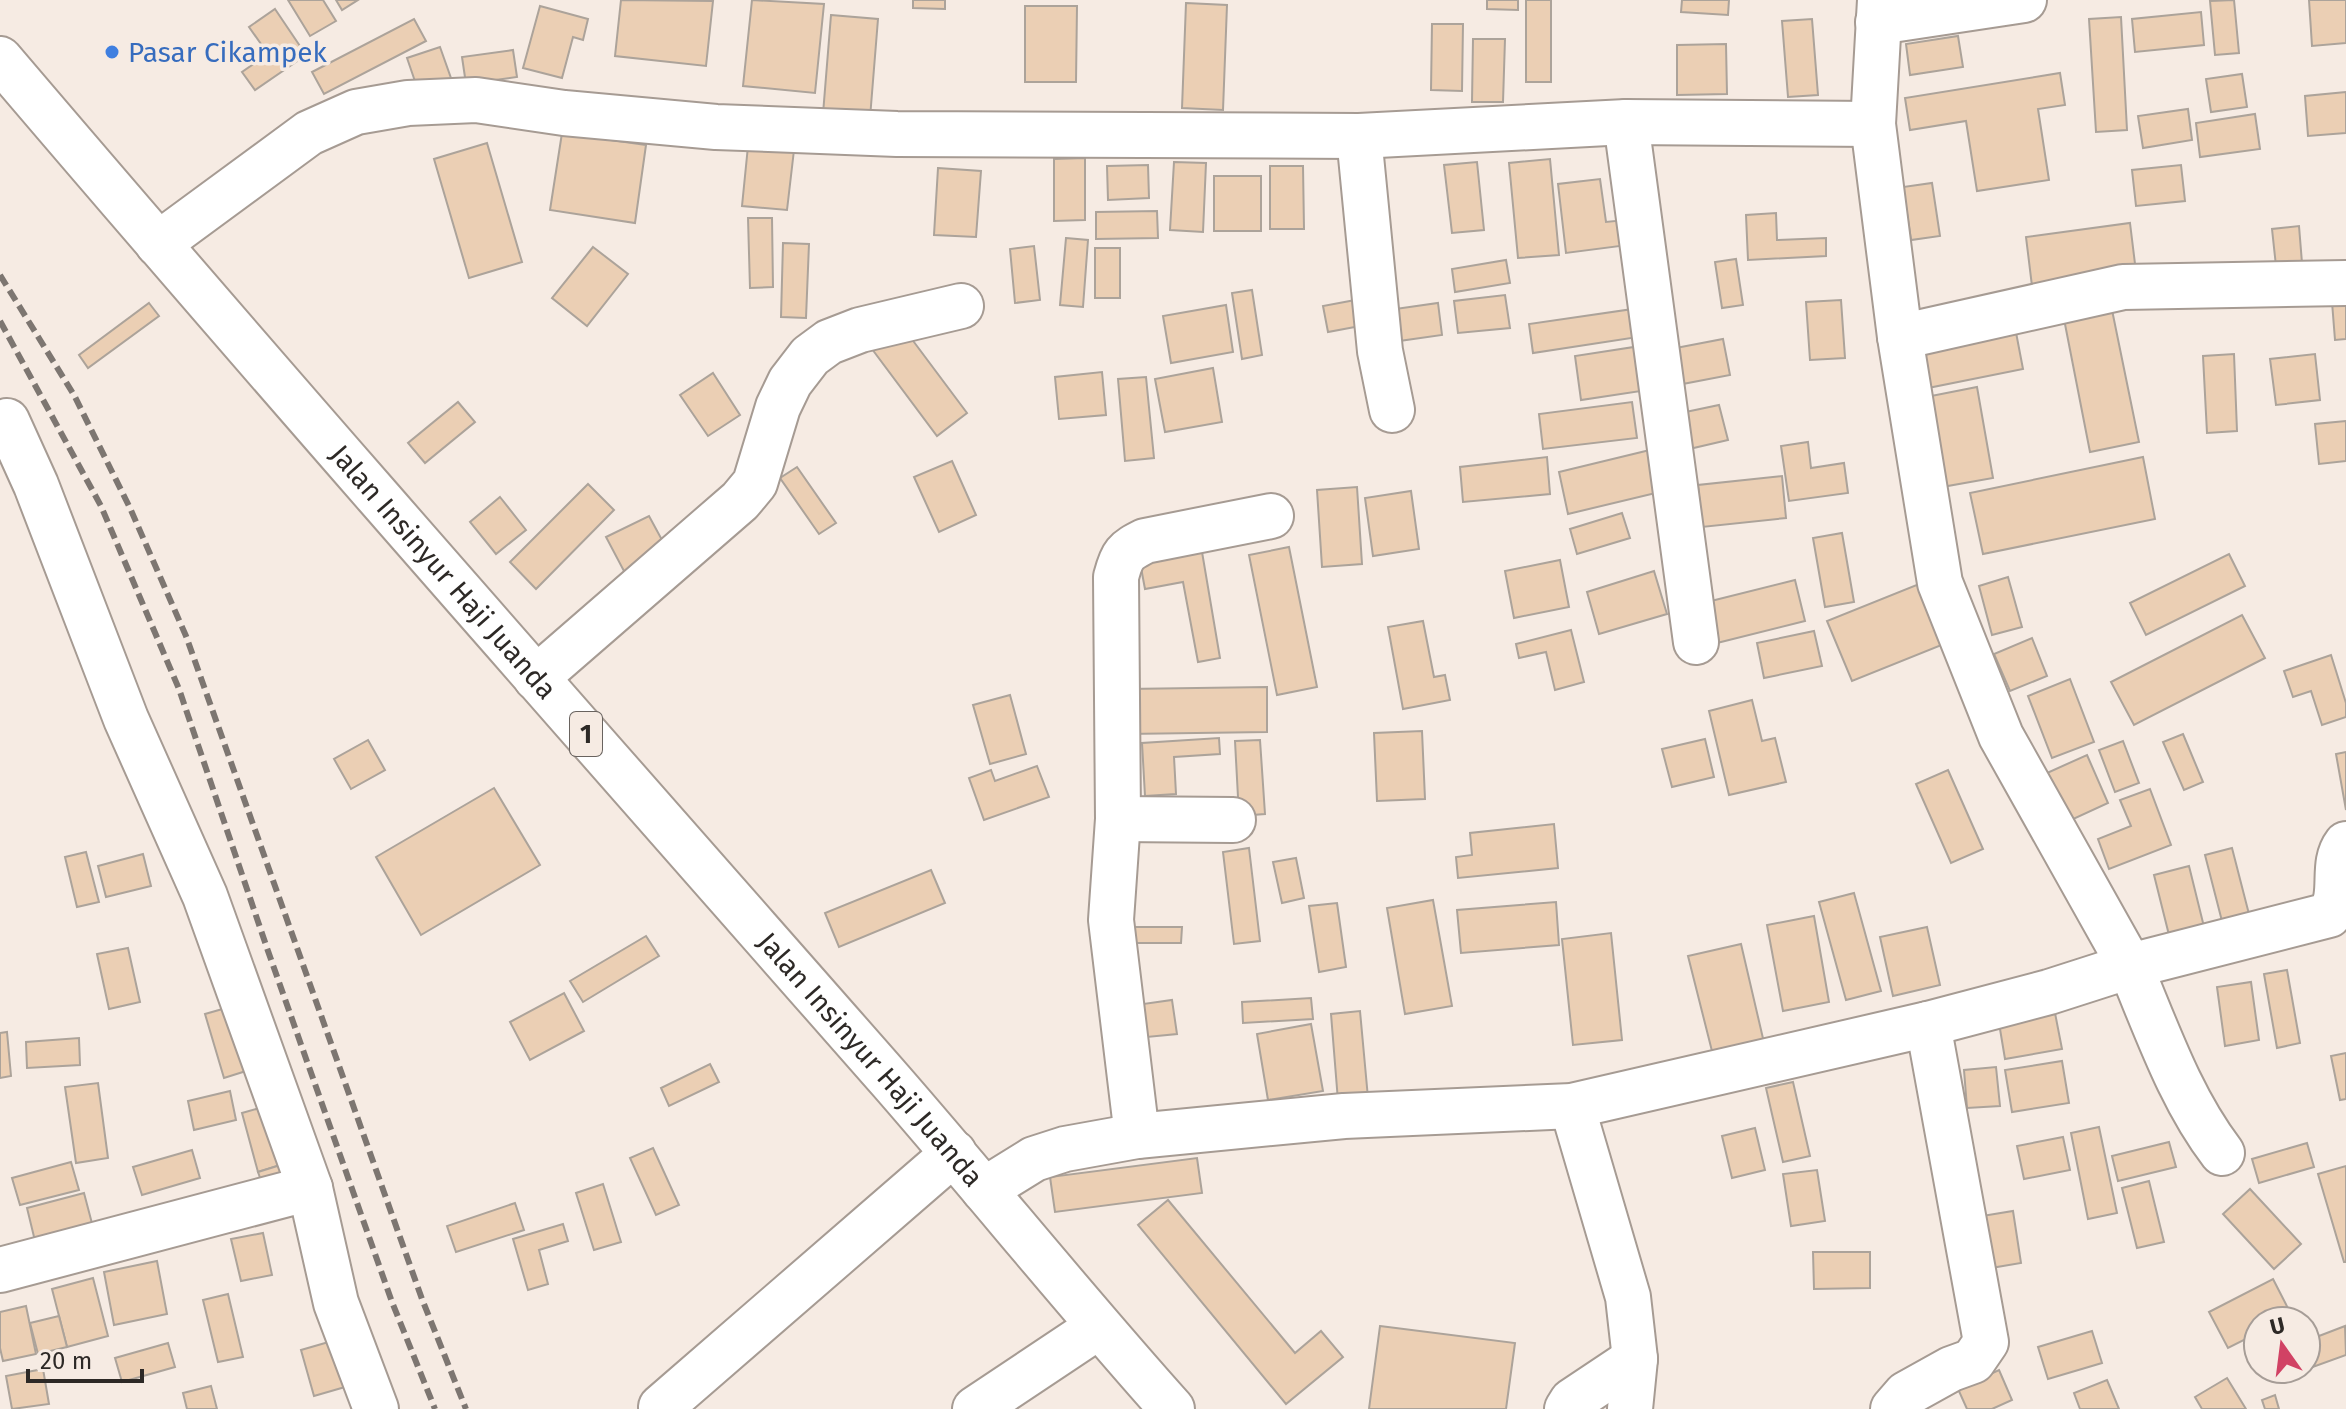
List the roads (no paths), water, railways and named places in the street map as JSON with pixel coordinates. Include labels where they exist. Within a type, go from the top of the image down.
[{"type":"main road","points":[[2024,0],[1879,11],[1873,124],[1900,337],[1940,583],[2001,736],[2130,966],[2170,1061],[2204,1129],[2222,1153]]},
{"type":"main road","name":"Jalan Insinyur Haji Juanda","points":[[0,59],[536,678],[954,1153],[1098,1327],[1172,1409]]},
{"type":"main road","points":[[158,244],[309,133],[356,112],[408,103],[476,100],[564,113],[716,127],[897,134],[1359,136],[1626,122],[1873,124]]},
{"type":"main road","points":[[1626,122],[1696,642]]},
{"type":"main road","points":[[1359,136],[1380,351],[1392,410]]},
{"type":"main road","points":[[1900,337],[2123,287],[2346,283]]},
{"type":"main road","points":[[536,678],[740,501],[755,483],[778,407],[790,382],[810,356],[829,342],[860,330],[961,306]]},
{"type":"main road","points":[[7,421],[36,485],[126,719],[205,896],[310,1188],[336,1303],[376,1409]]},
{"type":"main road","points":[[1137,1136],[1111,920],[1118,819],[1116,577],[1127,551],[1145,541],[1271,516]]},
{"type":"main road","points":[[1118,819],[1233,820]]},
{"type":"main road","points":[[984,1190],[1034,1159],[1065,1149],[1137,1136],[1344,1116],[1572,1106],[1928,1024],[2049,992],[2130,966],[2329,915],[2337,899],[2338,859],[2346,844]]},
{"type":"main road","points":[[1893,1409],[1906,1394],[1951,1369],[1973,1361],[1986,1342],[1928,1024]]},
{"type":"main road","points":[[1572,1106],[1628,1297],[1635,1359],[1630,1409]]},
{"type":"main road","points":[[661,1407],[954,1153]]},
{"type":"main road","points":[[0,1270],[310,1188]]},
{"type":"main road","points":[[975,1409],[1098,1327]]},
{"type":"main road","points":[[1567,1409],[1572,1401],[1635,1359]]},
{"type":"railway","points":[[0,275],[74,395],[130,508],[186,636],[422,1299],[466,1409]]},
{"type":"railway","points":[[0,321],[101,506],[179,689],[392,1302],[435,1409]]},
{"type":"place","name":"Pasar Cikampek","points":[[112,52]]}]
